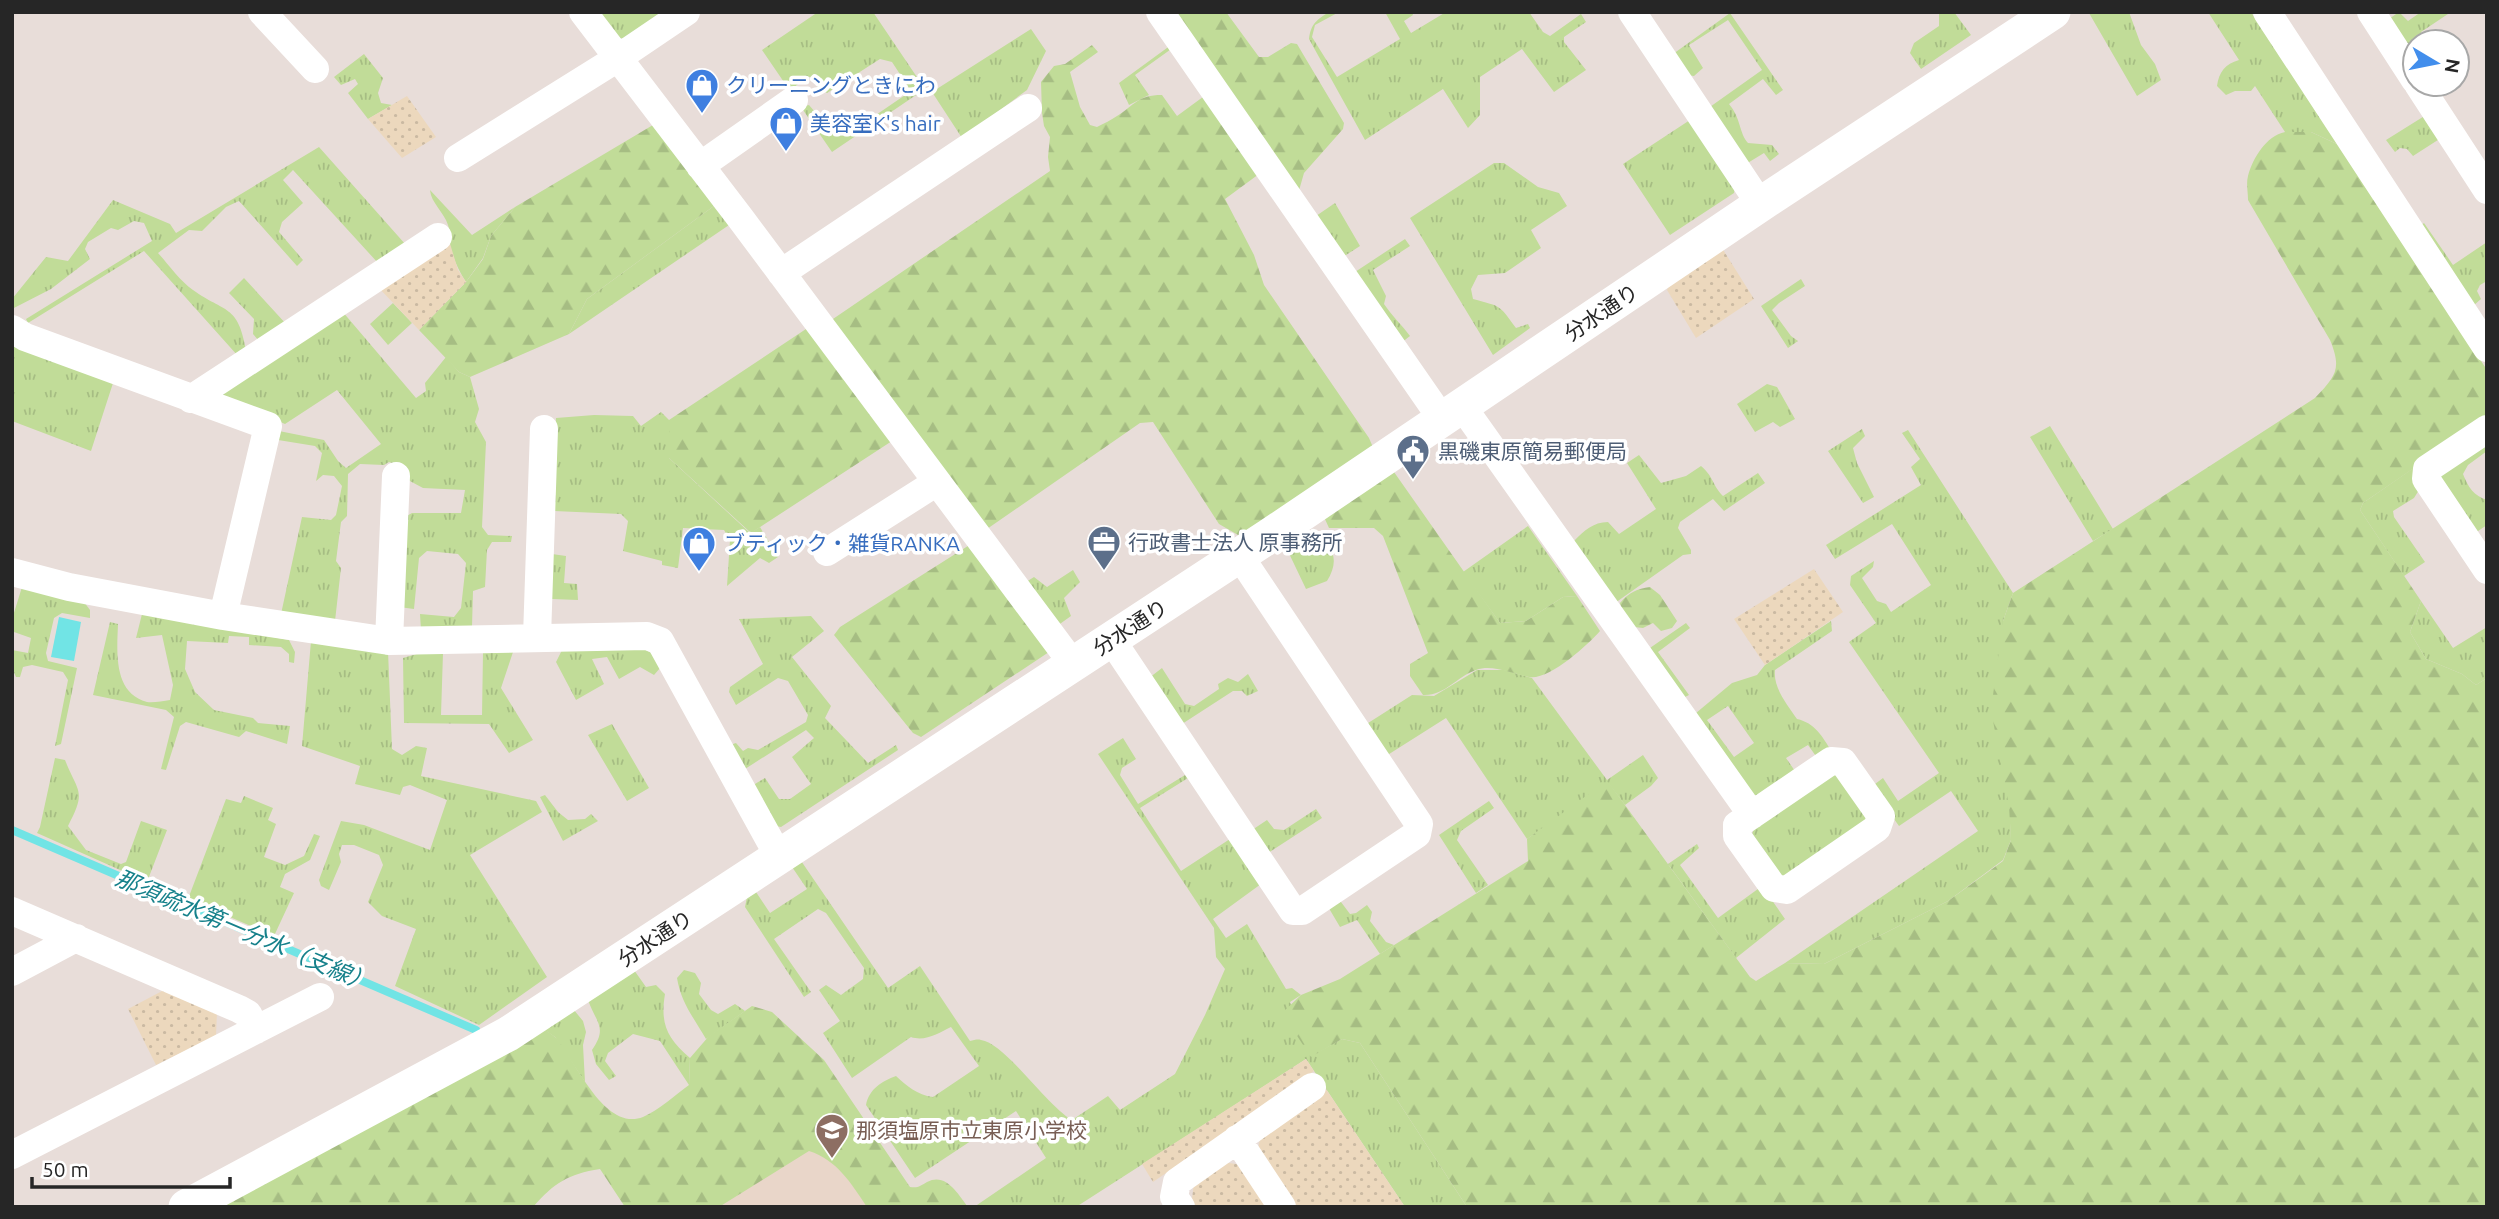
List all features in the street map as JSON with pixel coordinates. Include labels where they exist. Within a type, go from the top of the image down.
[{"type":"street","points":[[262,12],[315,69]]},
{"type":"street","points":[[583,12],[1073,664]]},
{"type":"street","points":[[458,158],[686,12]]},
{"type":"street","points":[[1160,12],[1452,412],[1752,815]]},
{"type":"street","points":[[1632,12],[1760,204]]},
{"type":"street","name":"分水通り","points":[[186,1207],[508,1034],[1239,555],[1760,204],[2053,12]]},
{"type":"street","points":[[2267,12],[2487,348]]},
{"type":"street","points":[[2371,12],[2401,59]]},
{"type":"street","points":[[2427,98],[2487,190]]},
{"type":"street","points":[[700,166],[794,100]]},
{"type":"street","points":[[781,273],[1028,108]]},
{"type":"street","points":[[191,399],[438,237]]},
{"type":"street","points":[[12,329],[25,337],[268,426],[223,616]]},
{"type":"street","points":[[537,637],[544,429]]},
{"type":"street","points":[[2487,429],[2427,469],[2426,479],[2487,570]]},
{"type":"street","points":[[389,641],[396,476]]},
{"type":"street","points":[[827,552],[937,482]]},
{"type":"street","points":[[1111,639],[1293,911],[1302,911],[1417,834],[1419,824],[1239,555]]},
{"type":"street","points":[[12,572],[69,587],[223,616],[389,641],[647,636],[660,641],[779,858]]},
{"type":"street","points":[[1831,761],[1843,762],[1881,816],[1877,828],[1787,890],[1774,888],[1737,836],[1737,825],[1752,815],[1831,761]]},
{"type":"street","points":[[12,911],[239,1009],[248,1014],[256,1030]]},
{"type":"street","points":[[12,972],[76,938]]},
{"type":"street","points":[[12,1155],[320,997]]},
{"type":"street","points":[[1181,1207],[1174,1197],[1177,1182],[1312,1087]]},
{"type":"street","points":[[1237,1139],[1282,1207]]},
{"type":"shaded area","name":"那須塩原市立東原小学校","points":[[853,1113],[917,1207],[707,1207]]},
{"type":"green space","points":[[597,12],[669,12],[631,39],[617,38]]},
{"type":"green space","points":[[818,12],[873,12],[925,89],[832,152],[801,107],[809,105],[833,133],[843,129],[851,132],[911,91],[892,62],[880,59],[827,93],[818,88],[814,77],[806,77],[790,91],[762,50]]},
{"type":"green space","points":[[1174,12],[1226,12],[1259,57],[1268,57],[1291,43],[1297,44],[1344,123],[1343,129],[1304,173],[1298,194],[1259,174],[1225,199],[1254,255],[1264,285],[1369,438],[1375,452],[1245,539],[1219,524],[1153,422],[1140,423],[987,529],[892,441],[751,533],[669,458],[669,420],[806,329],[830,321],[1050,171],[1050,137],[1044,126],[1041,82],[1054,66],[1065,64],[1092,45],[1098,52],[1070,72],[1080,107],[1090,125],[1097,127],[1147,97],[1162,95],[1177,116],[1207,94]]},
{"type":"green space","points":[[1329,12],[1339,12],[1315,25],[1312,37],[1337,77],[1400,39],[1385,12],[1412,12],[1413,15],[1404,21],[1411,33],[1446,12],[1529,12],[1543,32],[1550,36],[1581,14],[1586,22],[1564,37],[1564,42],[1586,70],[1554,92],[1522,49],[1480,77],[1480,115],[1468,128],[1443,89],[1365,140],[1309,39],[1315,22]]},
{"type":"green space","points":[[1939,12],[1954,12],[1971,35],[1921,69],[1910,53],[1914,43],[1939,26]]},
{"type":"green space","points":[[2129,12],[2141,45],[2155,64],[2161,80],[2137,96],[2089,13]]},
{"type":"green space","points":[[2208,12],[2251,12],[2339,145],[2311,132],[2285,132],[2255,86],[2251,91],[2235,91],[2226,95],[2217,86],[2224,69],[2239,60]]},
{"type":"green space","points":[[2399,12],[2408,21],[2421,12],[2451,12],[2427,28],[2401,28],[2401,44],[2386,21]]},
{"type":"green space","points":[[1730,13],[1783,90],[1776,95],[1763,79],[1729,104],[1748,143],[1772,145],[1779,154],[1770,161],[1764,153],[1746,164],[1707,109],[1762,70],[1728,20],[1689,45],[1703,68],[1694,76],[1687,75],[1673,54]]},
{"type":"green space","points":[[1031,29],[1046,51],[1027,90],[962,138],[932,92]]},
{"type":"green space","points":[[1171,45],[1174,47],[1135,75],[1149,95],[1129,105],[1119,83]]},
{"type":"green space","points":[[364,54],[383,78],[378,93],[381,103],[392,105],[368,119],[348,93],[358,84],[355,79],[341,85],[334,77]]},
{"type":"green space","points":[[2426,115],[2441,138],[2413,156],[2407,149],[2400,148],[2395,152],[2386,140]]},
{"type":"green space","points":[[1693,118],[1736,182],[1734,193],[1670,235],[1623,164]]},
{"type":"green space","points":[[658,122],[718,203],[587,299],[569,334],[470,377],[459,372],[419,330],[466,282],[483,259],[491,236],[515,207]]},
{"type":"green space","points":[[2285,132],[2311,132],[2339,145],[2487,370],[2487,418],[2363,503],[2360,510],[2421,601],[2410,632],[2426,659],[2462,674],[2476,685],[2487,678],[2487,1204],[2483,1207],[1467,1207],[1360,1043],[1342,1039],[1311,1057],[1282,1013],[1301,995],[1340,979],[1528,861],[1527,839],[1590,793],[1609,783],[1750,977],[1756,981],[1785,963],[1824,964],[1948,901],[2003,861],[2011,840],[2009,806],[1991,710],[2003,621],[2013,593],[2315,398],[2335,372],[2336,358],[2330,340],[2248,200],[2247,179],[2257,155],[2272,138]]},
{"type":"green space","points":[[319,147],[406,245],[378,263],[293,170],[283,180],[303,203],[282,222],[279,232],[303,260],[297,266],[239,201],[226,207],[202,231],[189,230],[158,253],[188,286],[229,311],[234,317],[243,335],[246,350],[238,356],[144,251],[28,323],[26,319],[152,241],[144,223],[134,221],[118,230],[111,228],[88,242],[85,249],[90,259],[51,289],[12,309],[12,299],[46,257],[68,261],[113,200],[170,224],[176,233]]},
{"type":"green space","points":[[1494,163],[1504,163],[1538,187],[1559,193],[1567,206],[1531,230],[1541,248],[1505,273],[1478,275],[1471,289],[1473,299],[1498,307],[1516,328],[1528,324],[1530,328],[1493,355],[1410,218]]},
{"type":"green space","points":[[430,190],[472,235],[515,207],[491,236],[483,258],[466,282],[452,252],[448,225]]},
{"type":"green space","points":[[718,203],[732,223],[569,334],[587,299]]},
{"type":"green space","points":[[1335,203],[1360,246],[1343,257],[1316,216]]},
{"type":"green space","points":[[2424,223],[2453,265],[2487,242],[2487,281],[2480,285],[2477,291],[2481,299],[2473,306],[2419,227]]},
{"type":"green space","points":[[1405,239],[1410,246],[1373,270],[1386,296],[1384,304],[1410,336],[1401,343],[1355,272]]},
{"type":"green space","points":[[244,278],[287,325],[259,341],[253,334],[254,319],[229,293]]},
{"type":"green space","points":[[1801,279],[1805,286],[1772,310],[1791,336],[1798,341],[1788,348],[1761,306]]},
{"type":"green space","points":[[393,303],[412,323],[388,345],[370,324]]},
{"type":"green space","points":[[342,311],[416,398],[426,391],[425,383],[446,357],[459,372],[470,377],[479,409],[475,422],[486,442],[482,527],[488,535],[512,536],[511,542],[492,542],[487,550],[485,587],[473,591],[472,627],[421,630],[420,614],[454,617],[461,608],[466,563],[458,554],[427,551],[419,558],[414,609],[399,607],[401,519],[412,513],[461,513],[465,490],[423,488],[408,480],[401,466],[389,462],[384,465],[360,464],[348,474],[347,516],[341,522],[336,561],[341,568],[335,621],[281,614],[302,517],[331,520],[336,515],[342,486],[334,476],[323,475],[316,481],[322,453],[315,446],[272,439],[274,430],[324,440],[346,468],[381,444],[337,390],[285,424],[219,396]]},
{"type":"green space","points":[[12,341],[114,380],[91,451],[12,421]]},
{"type":"green space","points":[[1767,384],[1777,387],[1795,419],[1780,427],[1773,422],[1755,432],[1737,404]]},
{"type":"green space","points":[[661,412],[669,420],[669,458],[750,533],[760,527],[778,557],[769,563],[760,558],[727,586],[730,540],[724,530],[683,528],[678,568],[623,551],[628,521],[621,514],[554,511],[556,418],[633,416],[641,426]]},
{"type":"green space","points":[[2050,426],[2113,529],[2093,541],[2030,437]]},
{"type":"green space","points":[[1862,429],[1865,436],[1853,448],[1857,463],[1874,497],[1863,503],[1828,451]]},
{"type":"green space","points":[[1908,430],[2013,593],[2003,621],[2011,840],[2003,860],[1948,901],[1824,964],[1785,963],[1978,831],[1951,791],[1899,826],[1871,787],[1883,778],[1898,801],[1939,773],[1849,642],[1876,623],[1850,585],[1851,576],[1874,561],[1873,567],[1862,578],[1877,601],[1886,604],[1891,612],[1931,585],[1892,524],[1835,559],[1826,545],[1921,485],[1911,467],[1920,459],[1902,433]]},
{"type":"green space","points":[[2487,439],[2487,451],[2468,465],[2463,474],[2472,490],[2487,500],[2487,525],[2472,535],[2437,484],[2439,471]]},
{"type":"green space","points":[[1639,455],[1661,483],[1686,476],[1701,466],[1723,496],[1758,473],[1765,483],[1724,511],[1713,499],[1680,522],[1678,528],[1691,554],[1683,555],[1615,603],[1574,541],[1589,528],[1603,522],[1608,522],[1619,534],[1656,509],[1627,463]]},
{"type":"green space","points":[[2415,467],[2419,490],[2414,498],[2393,511],[2394,517],[2425,562],[2404,576],[2360,510],[2363,503]]},
{"type":"green space","points":[[1394,472],[1500,623],[1526,621],[1563,597],[1577,596],[1600,631],[1587,645],[1557,668],[1537,677],[1482,668],[1438,692],[1423,695],[1410,676],[1410,664],[1428,653],[1383,536],[1374,528],[1329,528],[1324,517]]},
{"type":"green space","points":[[1528,526],[1577,596],[1563,597],[1526,621],[1500,623],[1463,572]]},
{"type":"green space","points":[[1316,535],[1331,550],[1333,567],[1327,581],[1306,589],[1284,543]]},
{"type":"green space","points":[[971,544],[1049,652],[921,737],[913,733],[834,635],[840,627]]},
{"type":"green space","points":[[552,554],[566,556],[564,583],[577,584],[578,600],[552,599]]},
{"type":"green space","points":[[1073,570],[1080,582],[1064,598],[1071,616],[1057,626],[1026,582],[1034,577],[1047,587]]},
{"type":"green space","points":[[22,587],[84,602],[90,610],[90,618],[62,613],[54,618],[46,653],[48,661],[77,668],[61,744],[55,746],[68,680],[63,672],[32,665],[23,667],[20,677],[16,677],[12,668],[12,650],[28,653],[31,638],[14,632],[13,616]]},
{"type":"green space","points":[[1650,587],[1660,595],[1677,621],[1672,628],[1661,631],[1653,623],[1643,628],[1634,627],[1621,609],[1620,603],[1627,596]]},
{"type":"green space","points":[[2421,601],[2453,648],[2487,627],[2487,678],[2476,685],[2462,674],[2426,659],[2410,632]]},
{"type":"green space","points":[[142,614],[289,640],[295,652],[294,663],[289,662],[289,654],[281,647],[249,645],[249,637],[229,636],[228,643],[187,641],[185,669],[195,692],[214,710],[253,718],[258,723],[290,726],[287,744],[246,731],[239,737],[186,722],[180,726],[166,770],[161,769],[174,717],[166,710],[93,695],[110,622],[118,624],[119,670],[128,690],[147,702],[170,700],[173,685],[162,635],[136,638]]},
{"type":"green space","points":[[811,616],[824,631],[792,657],[831,706],[825,718],[868,763],[896,745],[898,750],[781,827],[771,825],[750,787],[765,778],[779,799],[790,799],[811,784],[792,757],[814,738],[806,730],[745,769],[730,745],[736,743],[743,751],[748,748],[758,750],[806,722],[808,715],[788,681],[778,678],[736,705],[729,692],[730,687],[763,664],[739,619]]},
{"type":"green space","points":[[1831,621],[1832,631],[1775,670],[1775,677],[1782,696],[1797,719],[1813,727],[1832,752],[1818,759],[1808,745],[1786,758],[1797,774],[1762,796],[1754,795],[1696,713],[1732,683],[1757,675],[1765,665]],"holes":[[[1728,706],[1754,743],[1734,757],[1707,720]]]},
{"type":"green space","points":[[1686,623],[1690,628],[1658,652],[1689,695],[1683,698],[1647,650]]},
{"type":"green space","points":[[311,641],[388,651],[392,749],[402,755],[416,746],[427,748],[421,776],[536,801],[542,812],[470,855],[547,977],[479,1025],[395,986],[416,929],[382,916],[368,902],[383,865],[379,855],[354,845],[342,845],[339,854],[341,862],[329,890],[321,886],[319,880],[341,821],[364,825],[430,850],[447,800],[410,785],[403,787],[400,795],[355,784],[360,766],[302,746]]},
{"type":"green space","points":[[644,649],[655,655],[661,667],[654,675],[640,667],[619,679],[607,657],[592,659],[604,684],[576,700],[556,662],[562,650]]},
{"type":"green space","points":[[483,652],[513,652],[501,688],[533,740],[509,753],[489,724],[404,723],[403,658],[420,653],[443,653],[441,715],[482,715]]},
{"type":"green space","points":[[1162,668],[1185,704],[1194,706],[1219,689],[1218,684],[1228,678],[1238,682],[1248,674],[1258,691],[1247,696],[1242,691],[1233,691],[1182,724],[1149,678]]},
{"type":"green space","points":[[1477,670],[1504,670],[1532,678],[1607,780],[1643,755],[1658,778],[1625,805],[1609,784],[1527,839],[1446,718],[1386,756],[1365,725],[1412,695],[1434,696]]},
{"type":"green space","points":[[612,724],[649,788],[627,801],[588,735]]},
{"type":"green space","points":[[1123,738],[1136,759],[1122,768],[1120,775],[1138,804],[1185,775],[1188,778],[1140,808],[1181,871],[1233,837],[1261,884],[1213,919],[1226,938],[1247,924],[1286,989],[1292,988],[1301,995],[1290,1002],[1311,1056],[1342,1039],[1360,1043],[1467,1207],[1405,1207],[1306,1059],[1076,1207],[974,1207],[1046,1158],[1016,1111],[915,1178],[866,1105],[870,1094],[881,1083],[896,1076],[908,1087],[933,1097],[979,1066],[951,1027],[927,1038],[911,1037],[852,1078],[823,1033],[840,1021],[819,990],[826,985],[841,995],[863,979],[864,968],[826,913],[818,909],[774,939],[811,992],[804,997],[745,907],[750,882],[795,852],[888,988],[920,966],[970,1041],[981,1040],[1002,1052],[1050,1102],[1072,1120],[1108,1096],[1120,1110],[1175,1074],[1225,969],[1216,957],[1214,928],[1098,754]],"holes":[[[790,864],[807,889],[770,913],[754,889]]]},
{"type":"green space","points":[[55,758],[65,760],[77,786],[79,798],[68,826],[86,850],[121,864],[126,862],[141,821],[167,830],[147,882],[37,833]]},
{"type":"green space","points":[[1832,773],[1842,774],[1870,813],[1866,826],[1791,879],[1778,878],[1751,839],[1754,827]]},
{"type":"green space","points":[[545,795],[568,820],[585,819],[591,814],[598,821],[563,841],[540,797]]},
{"type":"green space","points":[[244,796],[273,808],[268,820],[276,824],[264,857],[285,865],[304,856],[314,834],[320,836],[310,860],[285,874],[280,887],[294,893],[274,936],[188,899],[226,799],[241,803]]},
{"type":"green space","points":[[1489,801],[1494,808],[1461,831],[1457,840],[1488,885],[1476,893],[1439,835]]},
{"type":"green space","points":[[1316,809],[1322,818],[1268,853],[1252,830],[1267,820],[1274,829],[1284,830]]},
{"type":"green space","points":[[1697,844],[1699,848],[1680,865],[1718,918],[1762,886],[1785,919],[1736,958],[1668,864]]},
{"type":"green space","points":[[1338,898],[1350,914],[1367,905],[1372,912],[1370,921],[1386,942],[1394,945],[1380,954],[1357,920],[1340,927],[1327,905]]},
{"type":"green space","points":[[634,970],[646,987],[656,985],[665,994],[664,1014],[667,1030],[690,1058],[689,1085],[660,1041],[633,1034],[608,1053],[605,1061],[616,1076],[609,1080],[596,1064],[592,1050],[600,1030],[588,1000]]},
{"type":"green space","points":[[684,970],[695,973],[701,983],[699,994],[711,1010],[718,1014],[735,1004],[745,1011],[706,1039],[688,1010],[679,987],[677,978]]},
{"type":"green space","points":[[752,1006],[772,1012],[824,1060],[910,1187],[934,1180],[946,1182],[968,1207],[867,1207],[835,1166],[809,1151],[719,1207],[625,1207],[600,1169],[562,1181],[533,1207],[212,1207],[542,1028],[556,1038],[592,1092],[604,1105],[629,1119],[643,1117],[689,1085],[690,1058],[709,1036]]},
{"type":"green space","points":[[574,1010],[583,1021],[586,1032],[583,1045],[585,1082],[555,1037],[542,1028]]},
{"type":"sand","points":[[407,96],[436,137],[402,158],[368,119]]},
{"type":"sand","points":[[448,237],[458,270],[466,282],[419,330],[377,286]]},
{"type":"sand","points":[[1722,248],[1754,299],[1696,338],[1667,290],[1670,283]]},
{"type":"sand","points":[[1814,569],[1843,612],[1765,665],[1734,619]]},
{"type":"sand","points":[[164,990],[217,1012],[216,1036],[156,1065],[128,1009]]},
{"type":"sand","points":[[1306,1059],[1314,1071],[1153,1182],[1142,1164]]},
{"type":"sand","points":[[1326,1089],[1405,1207],[1292,1207],[1257,1154],[1261,1134]]},
{"type":"sand","points":[[1222,1162],[1243,1165],[1270,1207],[1196,1207],[1192,1199],[1194,1182]]},
{"type":"water","points":[[59,617],[81,622],[74,661],[51,657]]},
{"type":"waterway","name":"那須疏水第一分水（支線）","points":[[12,830],[476,1030]]},
{"type":"place","name":"クリーニングときにわ","points":[[702,115]]},
{"type":"place","name":"美容室K's hair","points":[[786,153]]},
{"type":"place","name":"黒磯東原簡易郵便局","points":[[1413,481]]},
{"type":"place","name":"行政書士法人 原事務所","points":[[1104,572]]},
{"type":"place","name":"ブティック・雑貨RANKA","points":[[699,573]]},
{"type":"place","name":"那須塩原市立東原小学校","points":[[832,1160]]}]
